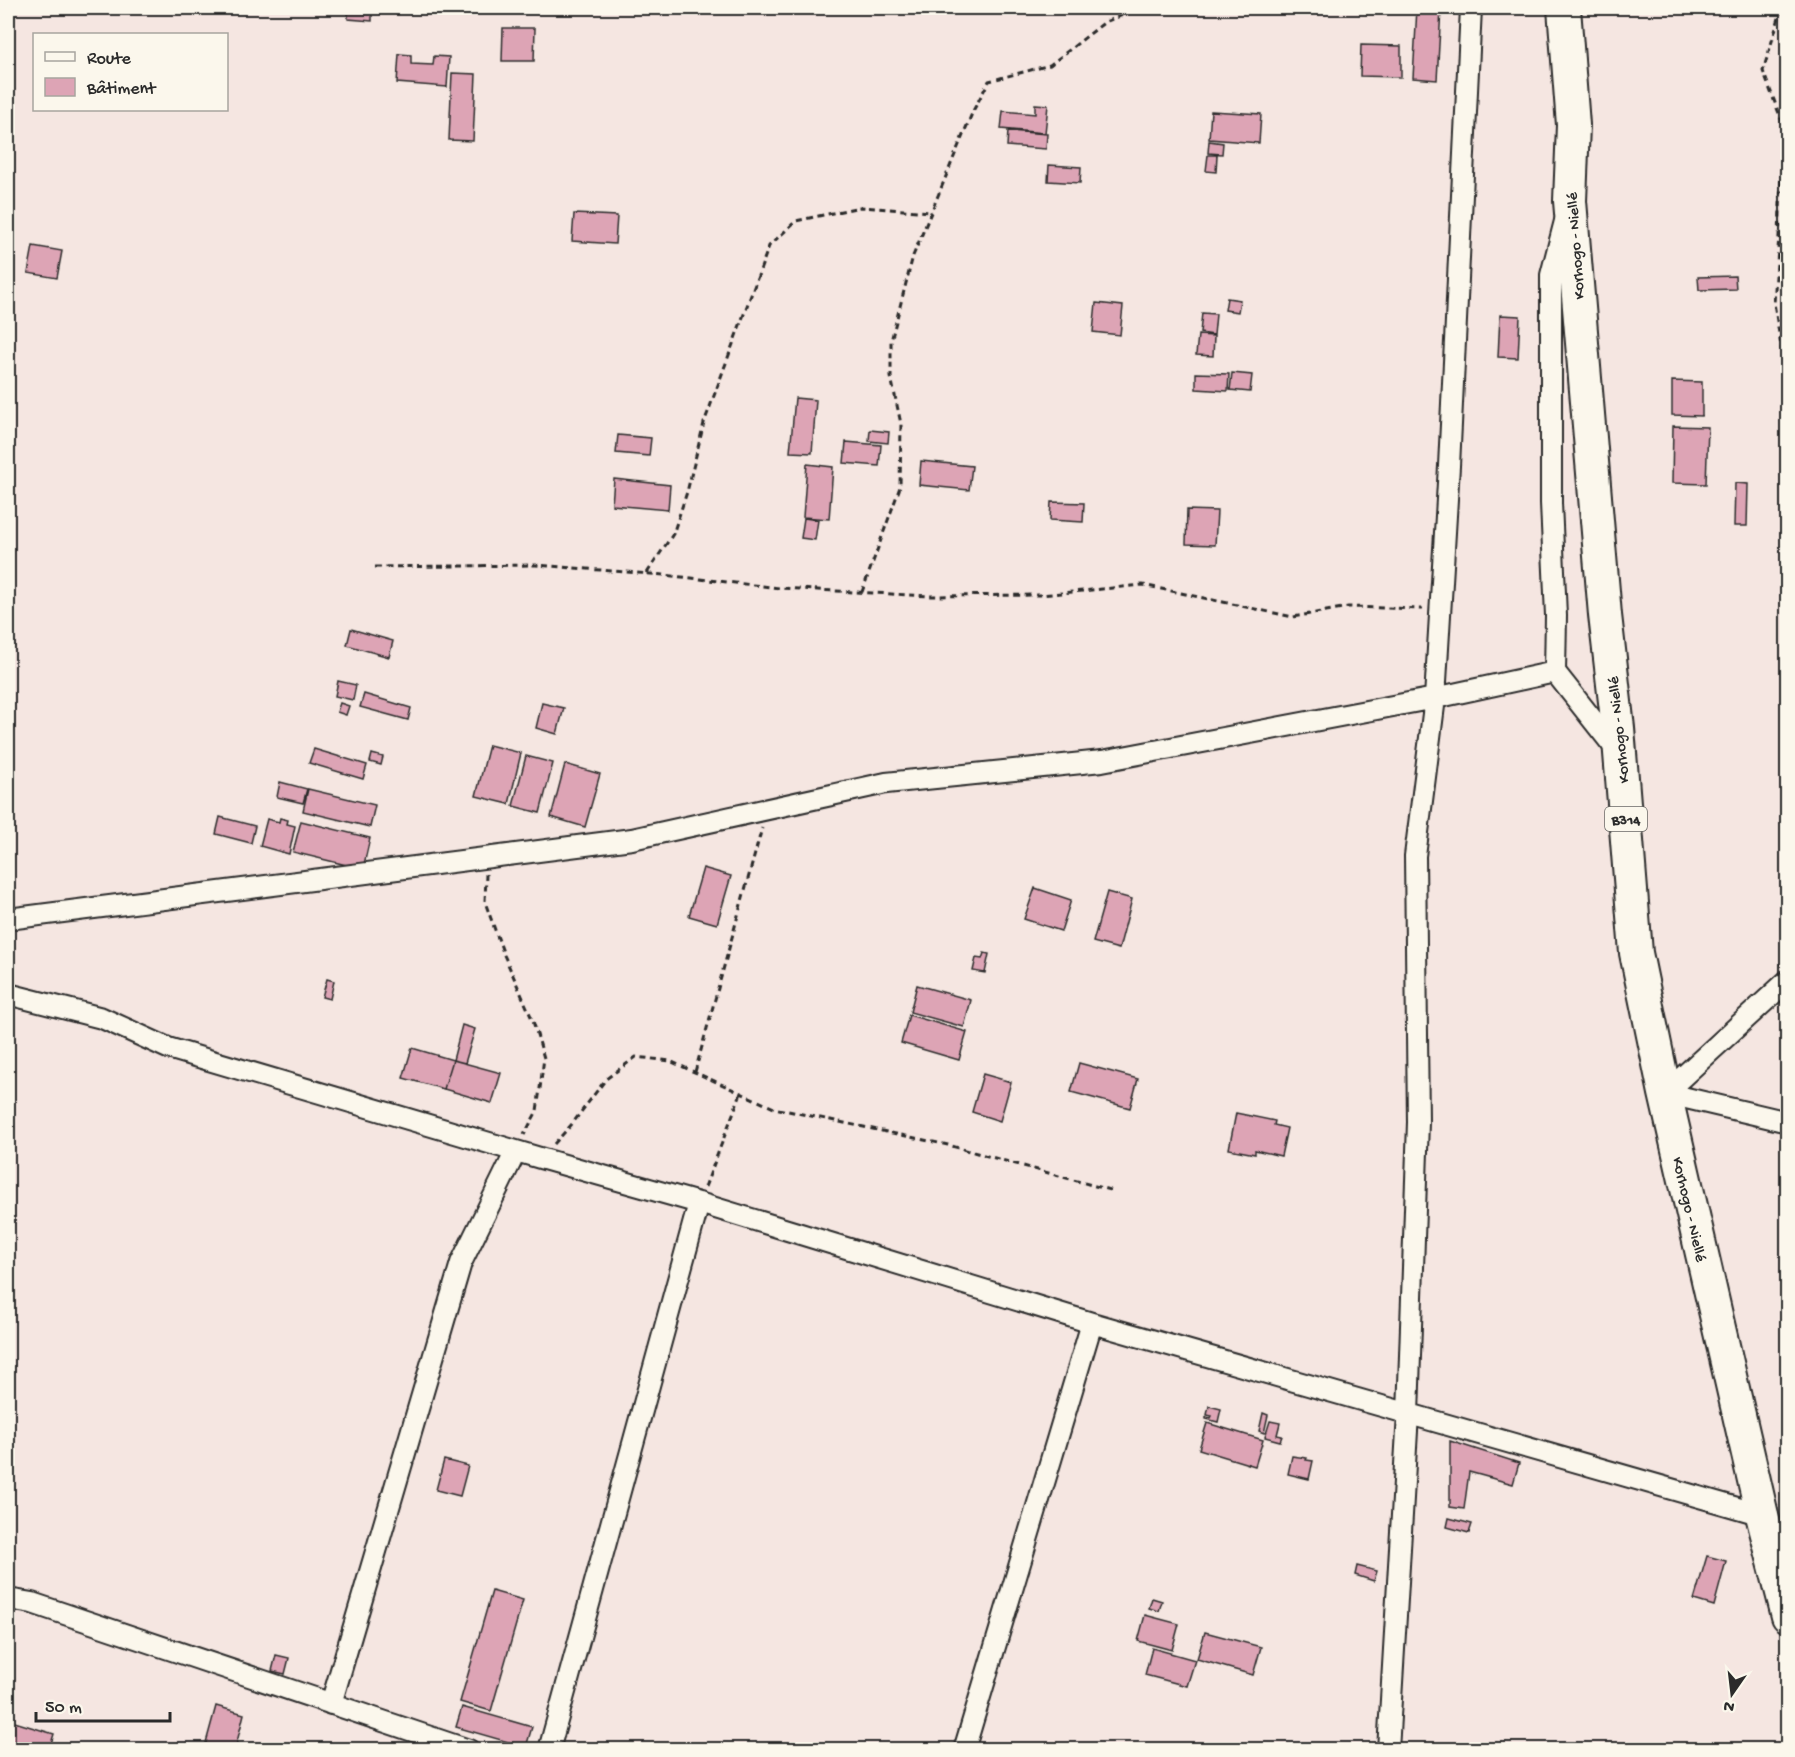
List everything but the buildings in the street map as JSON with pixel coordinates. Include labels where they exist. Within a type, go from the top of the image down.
[{"type":"main road","name":"Korhogo - Niellé","points":[[1564,8],[1573,125],[1570,201],[1636,953],[1665,1093],[1762,1515],[1788,1616]]},
{"type":"street","points":[[1388,1749],[1408,1414],[1418,1122],[1415,856],[1435,698],[1471,8]]},
{"type":"street","points":[[1570,201],[1551,275],[1551,504],[1556,616],[1555,672],[1620,755]]},
{"type":"street","points":[[8,919],[632,839],[886,783],[1102,760],[1435,698],[1555,672]]},
{"type":"street","points":[[1665,1093],[1788,980]]},
{"type":"street","points":[[8,994],[102,1018],[168,1048],[699,1203],[1092,1323],[1762,1515]]},
{"type":"street","points":[[1665,1093],[1788,1122]]},
{"type":"street","points":[[331,1704],[461,1263],[516,1151]]},
{"type":"street","points":[[549,1749],[699,1203]]},
{"type":"street","points":[[964,1749],[1092,1323]]},
{"type":"street","points":[[8,1599],[32,1603],[469,1749]]},
{"type":"path","points":[[862,592],[900,487],[902,424],[891,377],[891,341],[913,256],[973,111],[989,81],[1050,65],[1105,22],[1141,8]]},
{"type":"path","points":[[1782,8],[1763,71],[1783,124],[1774,303],[1788,388]]},
{"type":"path","points":[[647,573],[673,534],[687,492],[704,423],[769,246],[796,220],[860,207],[932,212]]},
{"type":"path","points":[[375,567],[536,565],[647,573],[780,588],[929,596],[1041,595],[1143,585],[1293,617],[1348,607],[1440,610]]},
{"type":"path","points":[[695,1072],[767,809]]},
{"type":"path","points":[[486,858],[486,902],[504,956],[533,1021],[544,1058],[537,1110],[516,1151]]},
{"type":"path","points":[[540,1158],[572,1124],[606,1078],[636,1057],[670,1061],[774,1108],[948,1145],[1113,1191]]},
{"type":"path","points":[[699,1203],[741,1093]]}]
